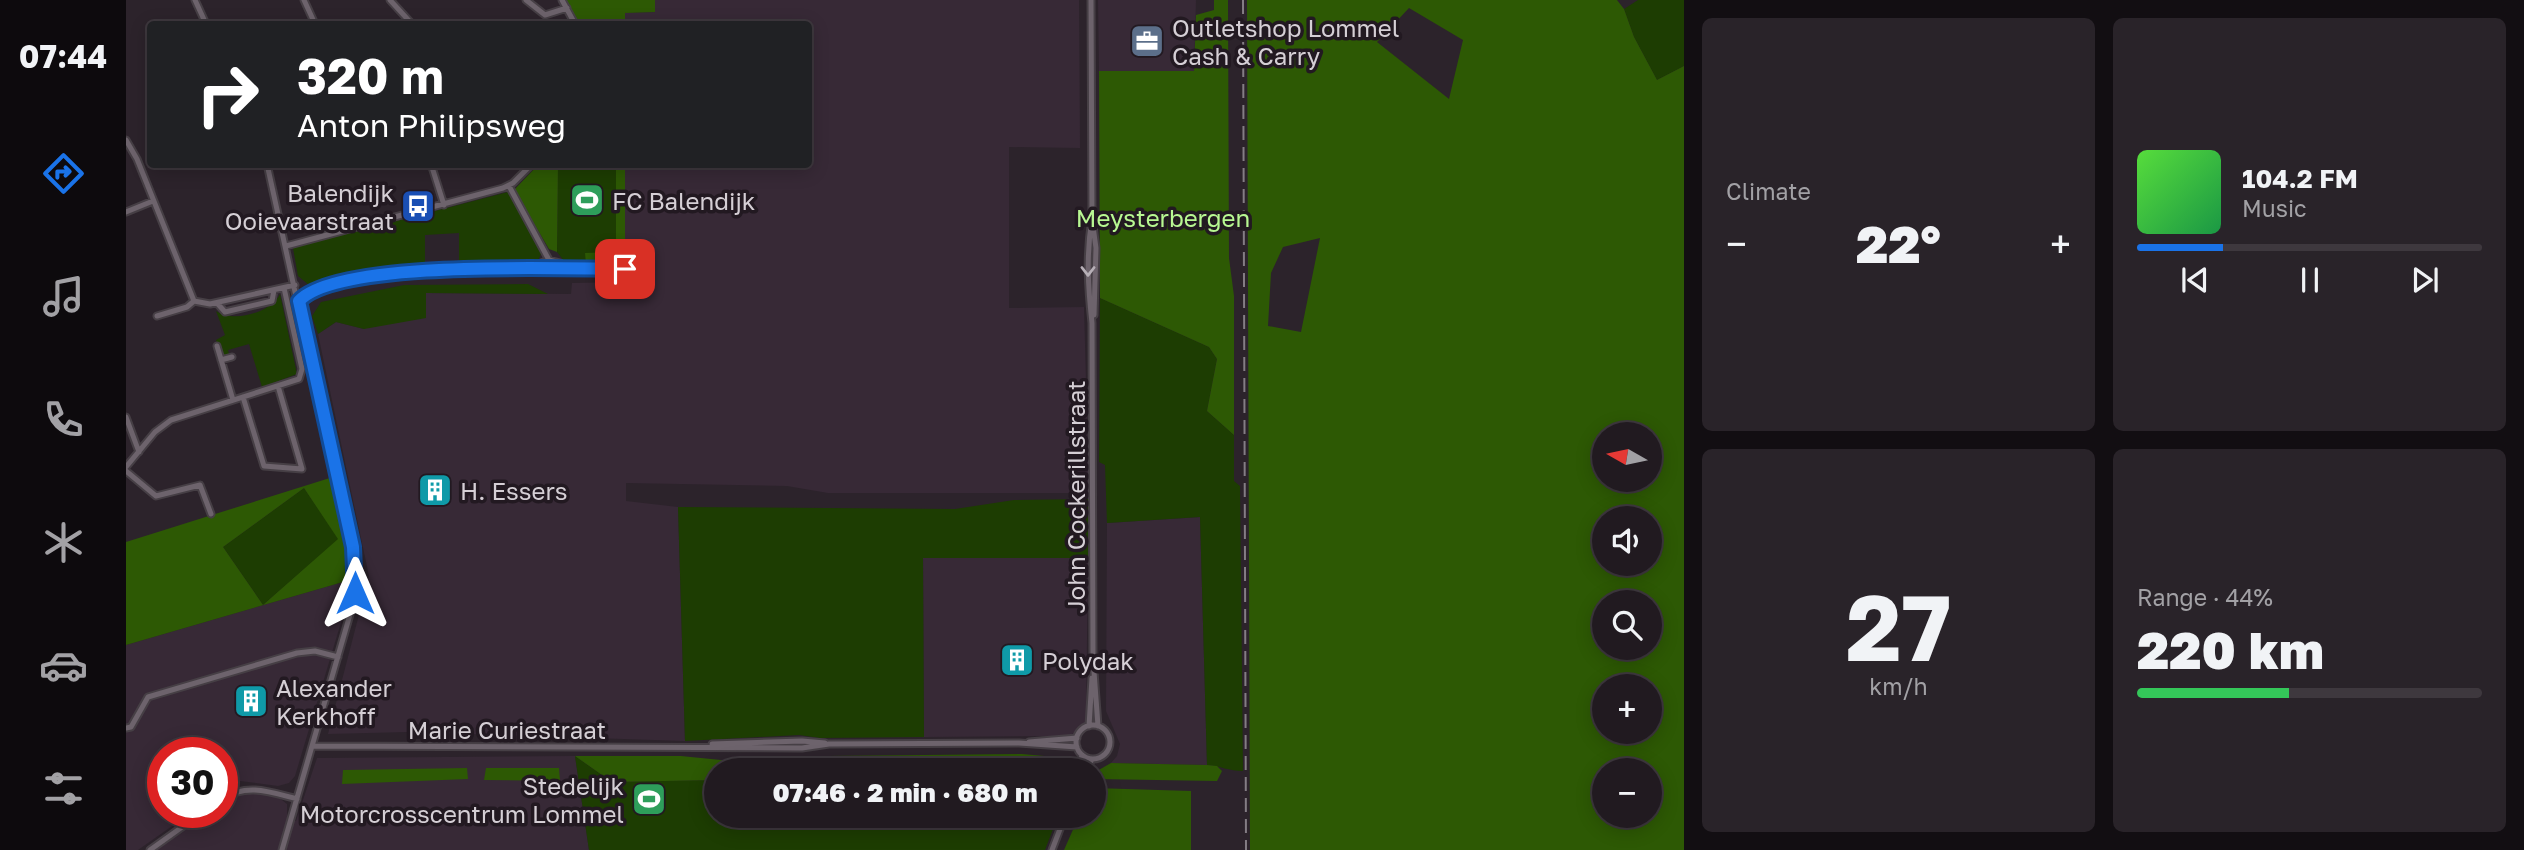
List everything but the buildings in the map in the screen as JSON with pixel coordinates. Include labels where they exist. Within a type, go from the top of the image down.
[{"type":"street","points":[[195,0],[205,21]]},
{"type":"street","points":[[312,0],[305,3],[314,21]]},
{"type":"street","points":[[390,0],[409,21]]},
{"type":"street","points":[[526,0],[551,19],[567,8]]},
{"type":"street","points":[[562,0],[574,21]]},
{"type":"street","name":"John Cockerillstraat","points":[[1089,726],[1093,671],[1092,323],[1088,291],[1088,247],[1092,219],[1091,0]]},
{"type":"street","points":[[126,140],[194,301]]},
{"type":"street","points":[[268,168],[316,377],[356,570],[353,604],[282,850]]},
{"type":"street","points":[[432,168],[444,205]]},
{"type":"street","points":[[286,246],[509,186],[529,168]]},
{"type":"street","points":[[509,186],[549,260]]},
{"type":"street","points":[[126,212],[153,201]]},
{"type":"street","points":[[538,269],[539,264],[549,260],[560,263],[567,270]]},
{"type":"street","points":[[299,301],[316,288],[381,275],[425,270],[625,269]]},
{"type":"street","points":[[194,301],[204,304],[217,303],[295,285]]},
{"type":"street","points":[[284,288],[301,376]]},
{"type":"street","points":[[217,303],[223,312],[236,310],[272,301],[274,290]]},
{"type":"street","points":[[158,316],[187,307],[194,301]]},
{"type":"street","points":[[217,346],[233,400]]},
{"type":"street","points":[[221,360],[232,357]]},
{"type":"street","points":[[211,514],[200,485],[156,496],[126,469],[159,428],[171,420],[301,376],[316,377]]},
{"type":"street","points":[[243,397],[264,466],[302,469],[278,386]]},
{"type":"street","points":[[126,417],[139,452]]},
{"type":"street","points":[[126,728],[131,727],[148,697],[297,653],[314,651],[338,657]]},
{"type":"street","name":"John Cockerillstraat","points":[[1093,671],[1098,726]]},
{"type":"street","points":[[1019,743],[1077,738],[1089,726],[1098,726],[1109,737],[1109,748],[1102,756],[1095,758]]},
{"type":"street","points":[[1077,738],[1077,747],[1082,755],[1090,758]]},
{"type":"street","points":[[1019,743],[1077,747]]},
{"type":"street","name":"Marie Curiestraat","points":[[312,746],[702,745],[802,748],[829,744],[1019,743]]},
{"type":"street","points":[[238,791],[251,789],[296,799]]},
{"type":"street","points":[[150,850],[181,828]]},
{"type":"street","points":[[1052,850],[1060,828]]},
{"type":"shaded area","points":[[655,0],[1079,0],[1080,148],[1009,147],[1009,308],[1084,307],[1089,493],[828,493],[787,486],[626,483],[626,501],[678,507],[685,741],[408,732],[328,734],[369,576],[318,334],[336,322],[364,329],[426,293],[571,294],[572,283],[625,282],[625,168],[812,168],[812,21],[625,21],[625,13],[655,12]]},
{"type":"shaded area","points":[[1098,0],[1196,0],[1194,71],[1099,71]]},
{"type":"shaded area","points":[[1200,517],[1207,765],[1111,763],[1117,756],[1120,744],[1106,711],[1107,523]]},
{"type":"shaded area","points":[[923,558],[1088,558],[1086,721],[1080,729],[1069,736],[924,737]]},
{"type":"shaded area","points":[[350,580],[348,599],[295,776],[289,783],[278,786],[238,782],[238,737],[147,737],[147,828],[169,828],[138,850],[126,850],[126,645]]},
{"type":"shaded area","points":[[575,756],[589,850],[157,850],[188,828],[238,828],[238,795],[242,793],[263,793],[278,797],[287,804],[287,820],[296,821],[317,758]]},
{"type":"green space","points":[[566,0],[655,0],[655,12],[625,13],[625,21],[577,21]]},
{"type":"green space","name":"Meysterbergen","points":[[1214,0],[1228,0],[1229,258],[1234,296],[1234,435],[1207,411],[1217,359],[1209,347],[1100,298],[1099,71],[1194,71],[1196,15],[1214,10]]},
{"type":"green space","points":[[1247,0],[1617,0],[1624,9],[1634,37],[1657,80],[1684,66],[1684,850],[1250,850]],"holes":[[[1409,8],[1463,40],[1449,99],[1377,42]],[[1320,238],[1301,332],[1268,326],[1271,273],[1283,247]]]},
{"type":"green space","points":[[1638,0],[1684,0],[1684,66],[1657,80],[1634,37],[1624,9]]},
{"type":"green space","points":[[535,168],[558,168],[557,252],[549,249],[514,190]]},
{"type":"green space","name":"FC Balendijk","points":[[558,168],[616,168],[616,253],[586,253],[586,265],[568,266],[557,252]]},
{"type":"green space","points":[[616,168],[625,168],[625,265],[586,265],[585,253],[616,252]]},
{"type":"green space","points":[[508,192],[542,251],[538,261],[529,265],[459,265],[459,233],[425,235],[425,265],[309,285],[298,276],[293,248]]},
{"type":"green space","points":[[563,272],[562,276],[551,277],[417,274]]},
{"type":"green space","points":[[528,284],[548,294],[426,293],[426,318],[364,329],[336,322],[318,334],[312,316],[321,302],[404,285]]},
{"type":"green space","points":[[280,294],[297,374],[262,387],[249,344],[228,350],[229,354],[221,356],[216,340],[225,335],[216,311],[232,316],[251,314],[269,306]]},
{"type":"green space","points":[[1100,298],[1209,347],[1217,359],[1207,411],[1234,435],[1234,481],[1240,486],[1243,771],[1207,765],[1200,517],[1107,523],[1105,465],[1099,462]]},
{"type":"green space","points":[[333,477],[350,563],[350,580],[126,645],[126,542]],"holes":[[[304,488],[338,539],[263,605],[223,547]]]},
{"type":"green space","points":[[304,488],[339,539],[263,605],[223,547]]},
{"type":"green space","points":[[1088,499],[1088,558],[923,558],[924,737],[820,738],[799,735],[685,741],[678,507],[955,509],[1014,500]]},
{"type":"green space","points":[[1022,754],[1067,758],[809,758]]},
{"type":"green space","name":"Stedelijk Motorcrosscentrum Lommel","points":[[575,756],[612,782],[704,780],[704,828],[1053,828],[1045,850],[589,850]]},
{"type":"green space","points":[[575,756],[704,758],[704,780],[612,782]]},
{"type":"green space","points":[[1111,763],[1207,765],[1217,766],[1222,771],[1217,781],[1106,779],[1106,766]]},
{"type":"green space","points":[[467,768],[468,779],[342,784],[343,770]]},
{"type":"green space","points":[[486,768],[559,768],[560,781],[484,780]]},
{"type":"green space","points":[[1106,788],[1191,791],[1191,850],[1064,850],[1074,828],[1106,828]]},
{"type":"railway","points":[[1243,0],[1246,850]]},
{"type":"place","name":"Outletshop Lommel Cash & Carry","points":[[1147,41]]},
{"type":"place","name":"FC Balendijk","points":[[587,200]]},
{"type":"place","name":"Balendijk Ooievaarstraat","points":[[418,206]]},
{"type":"place","name":"H. Essers","points":[[435,490]]},
{"type":"place","name":"Polydak","points":[[1017,660]]},
{"type":"place","name":"Alexander Kerkhoff","points":[[251,701]]},
{"type":"place","name":"Stedelijk Motorcrosscentrum Lommel","points":[[649,799]]},
{"type":"route","points":[[355,593],[353,547],[299,301],[307,292],[316,288],[403,272],[625,269]]}]
